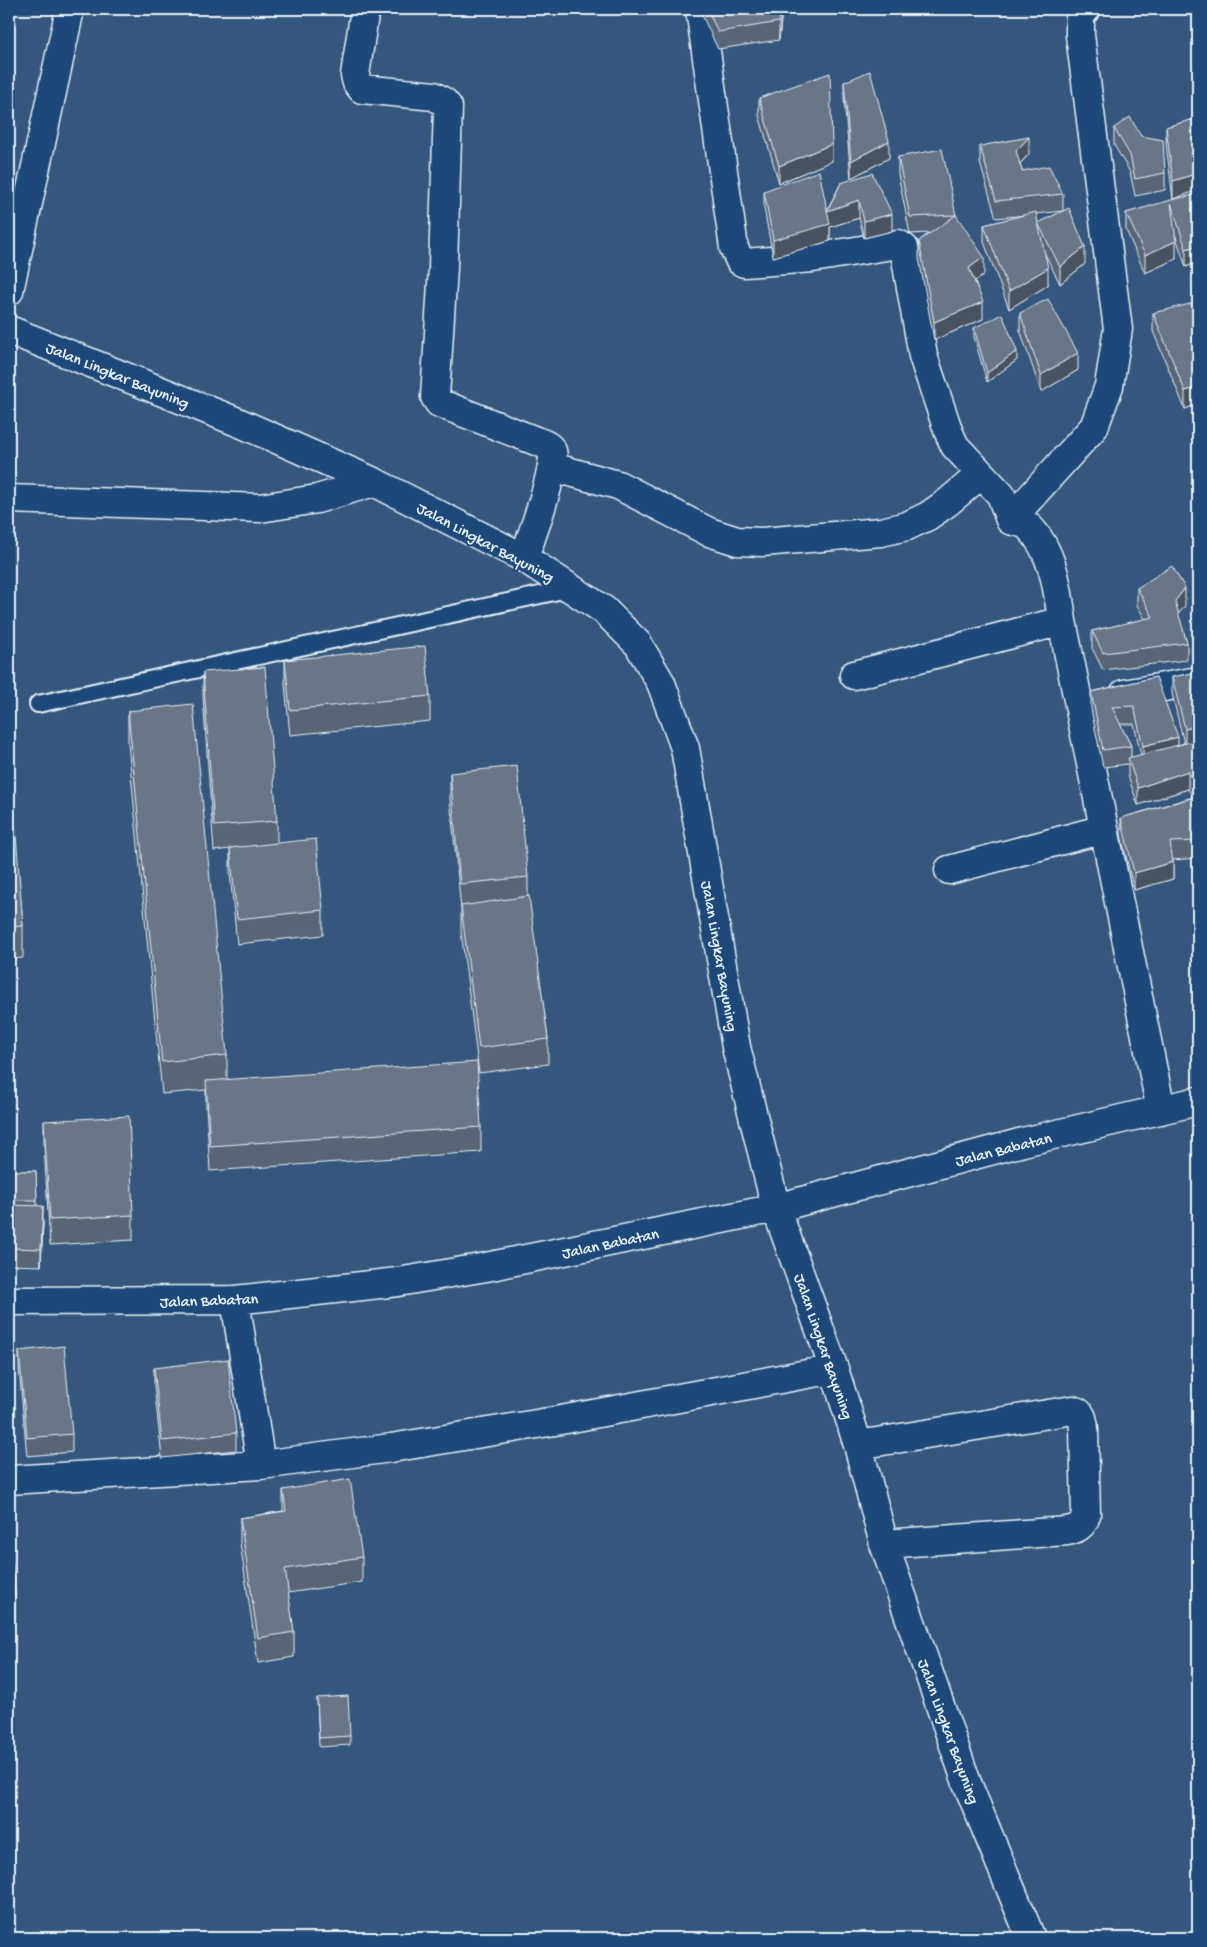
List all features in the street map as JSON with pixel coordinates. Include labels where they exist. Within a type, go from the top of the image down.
[{"type":"street","points":[[9,292],[70,9]]},
{"type":"street","points":[[365,9],[354,75],[362,90],[434,96],[448,107],[443,268],[435,398],[439,403],[548,446],[552,451],[552,467],[524,558]]},
{"type":"street","points":[[700,9],[734,248],[740,261],[744,264],[813,258],[901,245],[904,248],[923,356],[948,433],[955,446],[1001,495],[1010,520]]},
{"type":"street","points":[[1010,520],[1094,427],[1108,386],[1118,329],[1080,36],[1080,16],[1086,9]]},
{"type":"street","name":"Jalan Lingkar Bayuning","points":[[9,330],[240,422],[374,482],[524,558],[604,610],[638,644],[661,684],[685,748],[736,1047],[776,1208],[834,1369],[858,1445],[884,1544],[967,1784],[1031,1938]]},
{"type":"street","points":[[552,467],[618,485],[708,532],[737,541],[762,542],[880,532],[907,526],[935,511],[982,474]]},
{"type":"street","points":[[9,499],[260,508],[317,499],[374,482]]},
{"type":"street","points":[[1010,520],[1027,525],[1044,548],[1058,589],[1062,621],[1078,702],[1161,1110]]},
{"type":"street","points":[[854,675],[1062,621]]},
{"type":"street","points":[[1078,702],[1198,680]]},
{"type":"street","points":[[948,870],[1104,829]]},
{"type":"street","name":"Jalan Babatan","points":[[9,1301],[235,1300],[398,1282],[486,1267],[776,1208],[1023,1142],[1198,1100]]},
{"type":"street","points":[[235,1300],[261,1466]]},
{"type":"street","points":[[9,1480],[261,1466],[391,1448],[561,1420],[834,1369]]},
{"type":"street","points":[[858,1445],[1073,1410],[1079,1412],[1082,1416],[1086,1515],[1082,1525],[1077,1529],[884,1544]]},
{"type":"lane","points":[[38,704],[572,588]]},
{"type":"building","points":[[707,9],[780,9],[779,22],[718,32]]},
{"type":"building","points":[[870,71],[889,141],[851,161],[844,82]]},
{"type":"building","points":[[830,73],[832,144],[779,166],[759,98]]},
{"type":"building","points":[[1130,117],[1141,136],[1163,140],[1165,173],[1135,179],[1130,155],[1114,128]]},
{"type":"building","points":[[1198,118],[1198,173],[1173,181],[1166,127]]},
{"type":"building","points":[[1029,137],[1016,151],[1022,171],[1049,166],[1063,194],[996,201],[980,146]]},
{"type":"building","points":[[942,149],[956,215],[910,217],[898,157]]},
{"type":"building","points":[[819,171],[830,224],[773,240],[764,191]]},
{"type":"building","points":[[872,173],[892,214],[864,221],[859,200],[827,211],[841,183]]},
{"type":"building","points":[[1198,194],[1198,245],[1186,249],[1171,203],[1176,241],[1145,255],[1126,213]]},
{"type":"building","points":[[1069,208],[1085,247],[1060,267],[1038,223]]},
{"type":"building","points":[[1036,212],[1048,268],[1009,291],[984,225]]},
{"type":"building","points":[[956,215],[984,257],[969,268],[983,302],[934,322],[919,241]]},
{"type":"building","points":[[1048,299],[1078,353],[1041,375],[1020,313]]},
{"type":"building","points":[[1198,302],[1198,387],[1185,391],[1153,313]]},
{"type":"building","points":[[1002,314],[1017,351],[987,373],[974,328]]},
{"type":"building","points":[[1198,415],[1198,430],[1195,417]]},
{"type":"building","points":[[1172,566],[1185,588],[1175,601],[1187,643],[1103,653],[1092,631],[1153,617],[1137,588]]},
{"type":"building","points":[[425,646],[430,696],[290,710],[285,660]]},
{"type":"building","points":[[265,667],[277,821],[214,826],[203,672]]},
{"type":"building","points":[[1198,672],[1198,726],[1185,729],[1172,677]]},
{"type":"building","points":[[1156,677],[1178,737],[1143,746],[1134,706],[1112,707],[1131,746],[1103,750],[1091,692]]},
{"type":"building","points":[[193,704],[227,1055],[162,1062],[128,711]]},
{"type":"building","points":[[1198,740],[1198,787],[1188,771],[1138,788],[1128,758]]},
{"type":"building","points":[[517,766],[528,877],[460,884],[450,773]]},
{"type":"building","points":[[9,768],[11,768],[23,926],[9,927]]},
{"type":"building","points":[[1195,797],[1198,808],[1198,841],[1170,842],[1173,862],[1134,873],[1121,818]]},
{"type":"building","points":[[316,839],[323,910],[237,919],[230,848]]},
{"type":"building","points":[[529,896],[548,1039],[479,1048],[461,906]]},
{"type":"building","points":[[477,1062],[481,1127],[210,1146],[206,1081]]},
{"type":"building","points":[[129,1116],[133,1215],[50,1220],[44,1121]]},
{"type":"building","points":[[9,1171],[36,1171],[37,1200],[9,1200]]},
{"type":"building","points":[[9,1205],[43,1206],[41,1249],[9,1248]]},
{"type":"building","points":[[64,1346],[72,1434],[27,1438],[19,1351]]},
{"type":"building","points":[[228,1359],[236,1433],[162,1441],[154,1368]]},
{"type":"building","points":[[350,1479],[362,1557],[285,1569],[294,1632],[258,1638],[240,1518],[286,1511],[283,1490]]},
{"type":"building","points":[[9,1518],[15,1595],[9,1596]]},
{"type":"building","points":[[348,1696],[350,1736],[319,1738],[317,1698]]}]
